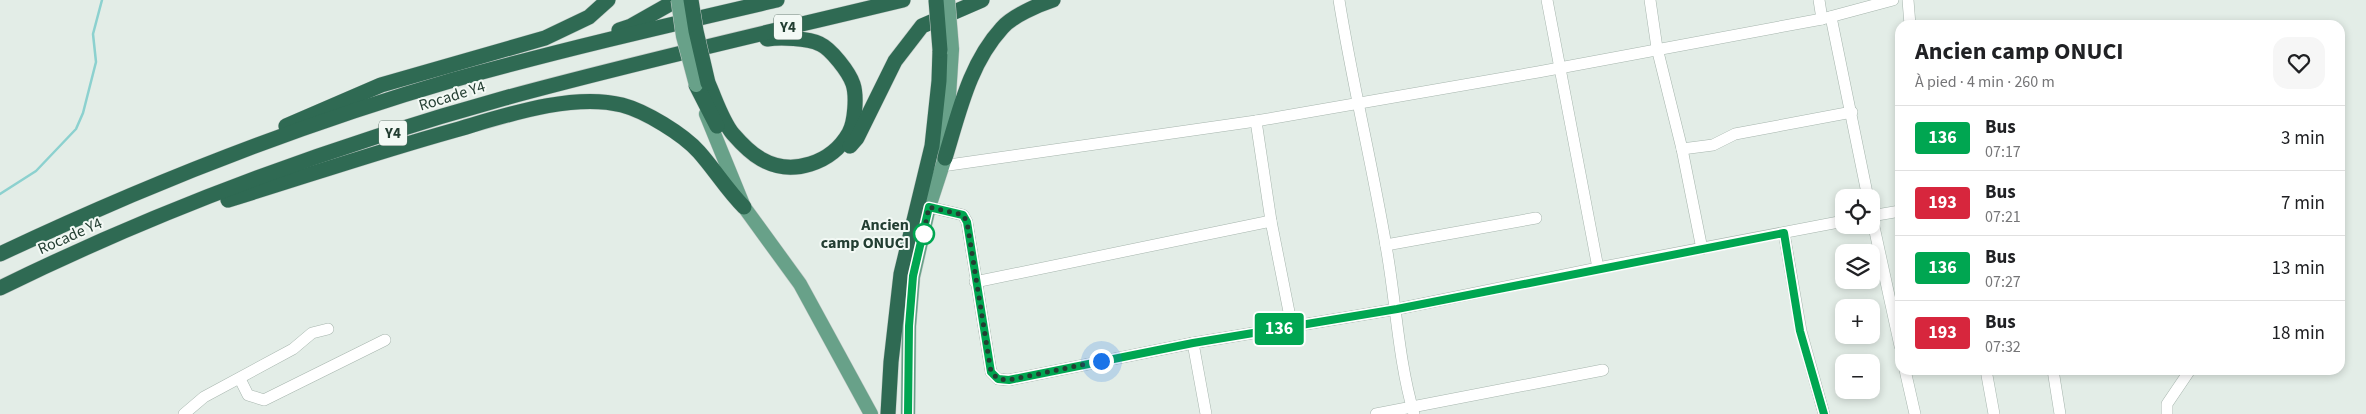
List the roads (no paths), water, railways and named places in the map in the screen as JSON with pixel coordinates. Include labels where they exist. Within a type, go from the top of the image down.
[{"type":"highway","points":[[201,166],[322,109],[381,85],[546,38],[590,16],[608,0]]},
{"type":"highway","points":[[559,51],[631,26],[677,0]]},
{"type":"highway","points":[[691,0],[702,84],[724,139],[757,168],[784,176],[813,172],[838,160],[857,138],[895,60],[922,26],[982,0]]},
{"type":"highway","name":"Rocade Y4","points":[[0,254],[72,220],[201,166],[353,111],[559,51],[777,0]]},
{"type":"highway","name":"Rocade Y4","points":[[0,288],[122,233],[258,178],[330,153],[503,99],[672,55],[903,0]]},
{"type":"highway","points":[[888,414],[891,362],[901,274],[932,146],[939,81],[946,49],[936,0]]},
{"type":"highway","points":[[944,162],[974,69],[1003,26],[1037,6],[1053,0]]},
{"type":"highway","points":[[672,55],[780,37],[820,44],[841,63],[854,85],[854,111],[850,132],[833,153],[811,165],[785,168],[761,159],[732,133],[702,84]]},
{"type":"highway","points":[[122,233],[416,141],[517,112],[574,101],[622,105],[659,122],[698,150],[729,192],[744,208]]},
{"type":"main road","points":[[677,0],[683,36],[702,84],[710,127],[744,208],[800,284],[871,414]]},
{"type":"main road","points":[[908,414],[909,326],[913,276],[929,207],[944,162],[948,0]]},
{"type":"street","points":[[1339,0],[1357,103],[1386,245],[1397,309],[1403,360],[1413,410]]},
{"type":"street","points":[[1547,0],[1598,268]]},
{"type":"street","points":[[1650,0],[1658,48],[1682,149],[1702,249]]},
{"type":"street","points":[[1820,0],[1827,18],[1852,112],[1866,189]]},
{"type":"street","points":[[944,162],[1256,121],[1560,68],[1658,48],[1827,18],[1893,0]]},
{"type":"street","points":[[1908,0],[1910,20]]},
{"type":"street","points":[[1682,149],[1713,145],[1735,134],[1852,112]]},
{"type":"street","points":[[1256,121],[1292,327]]},
{"type":"street","points":[[929,207],[963,215],[967,222],[975,282],[991,372],[998,379],[1009,380],[1193,343],[1397,309],[1835,223]]},
{"type":"street","points":[[1880,214],[1895,212]]},
{"type":"street","points":[[1386,245],[1536,218]]},
{"type":"street","points":[[975,282],[1272,221]]},
{"type":"street","points":[[1784,233],[1800,331],[1824,414]]},
{"type":"street","points":[[1875,234],[1895,323]]},
{"type":"street","points":[[184,414],[204,397],[294,349],[312,333],[328,328]]},
{"type":"street","points":[[240,379],[248,395],[264,400],[385,340]]},
{"type":"street","points":[[1193,343],[1206,414]]},
{"type":"street","points":[[1376,414],[1413,410],[1604,370]]},
{"type":"street","points":[[1906,375],[1915,414]]},
{"type":"street","points":[[1987,375],[1994,414]]},
{"type":"street","points":[[2054,375],[2060,414]]},
{"type":"street","points":[[2167,414],[2167,404],[2187,375]]},
{"type":"waterway","points":[[0,194],[36,171],[76,129],[83,113],[96,62],[93,34],[102,0]]},
{"type":"place","name":"Ancien camp ONUCI","points":[[924,234]]}]
